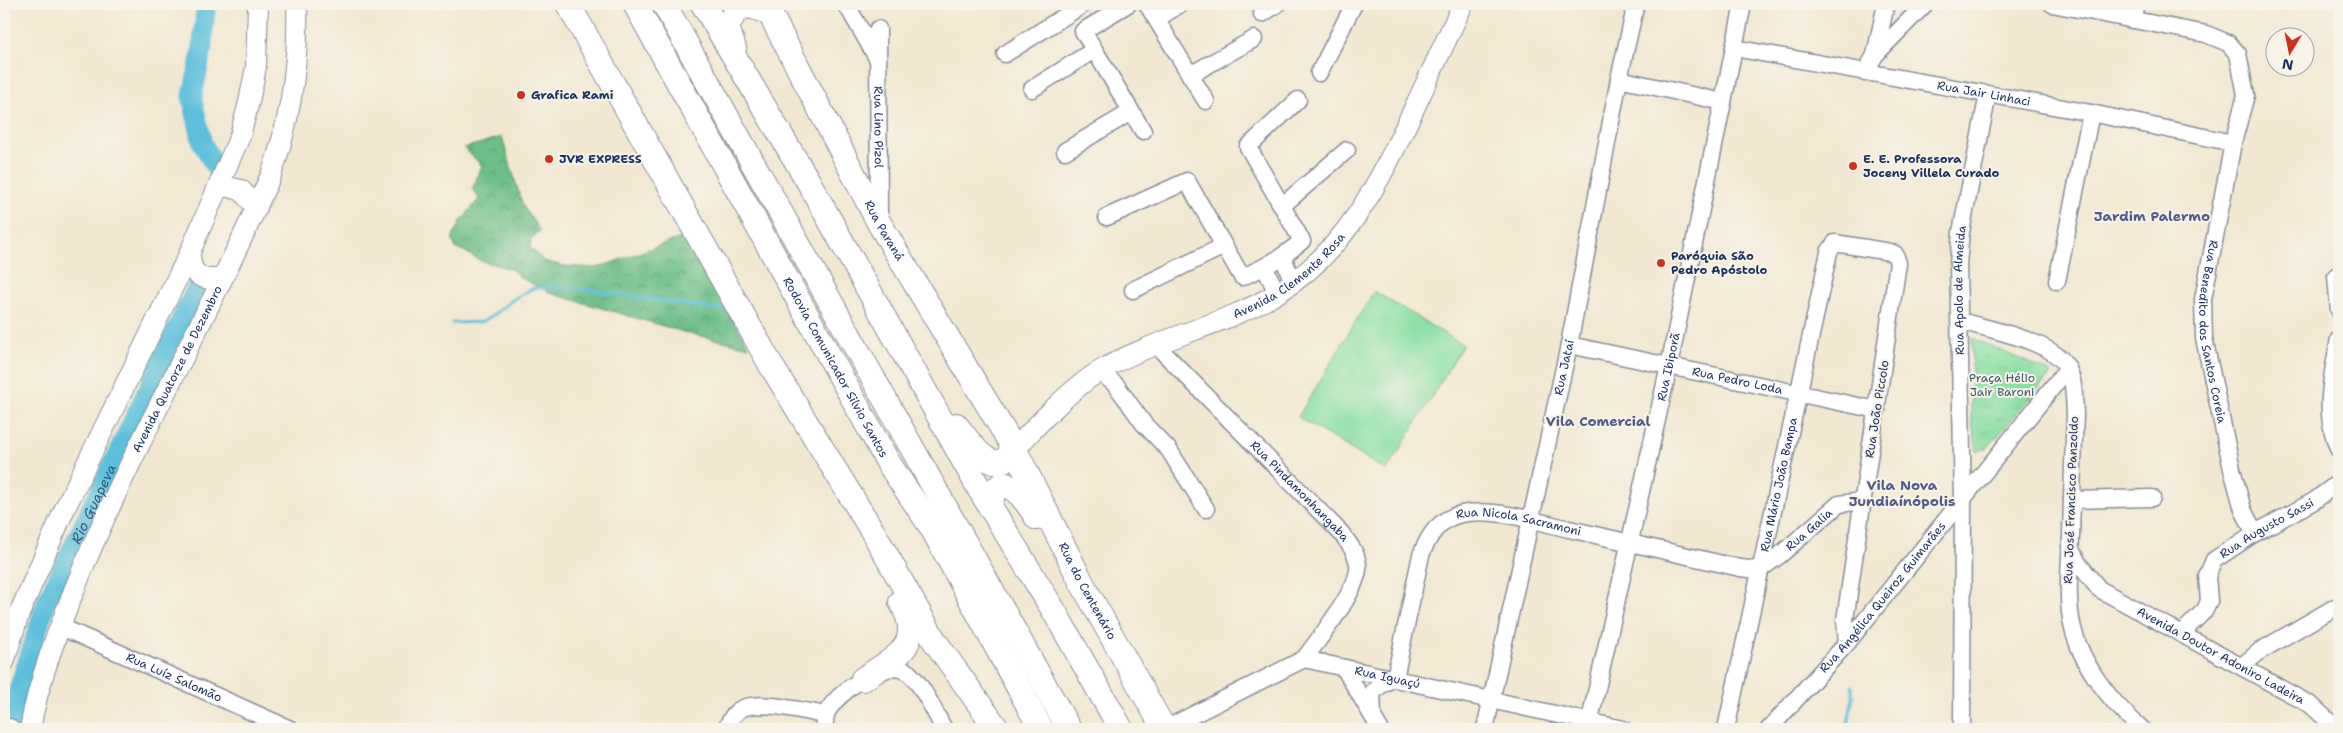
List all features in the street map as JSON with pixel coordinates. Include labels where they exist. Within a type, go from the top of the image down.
[{"type":"highway","points":[[568,4],[767,359],[876,537],[934,640],[997,729]]},
{"type":"highway","name":"Rodovia Comunicador Silvio Santos","points":[[635,4],[889,464],[932,528],[1041,729]]},
{"type":"highway","points":[[664,4],[1069,729]]},
{"type":"highway","points":[[703,4],[808,181],[907,357],[917,380],[1054,611],[1121,729]]},
{"type":"highway","points":[[723,4],[721,16],[744,73]]},
{"type":"highway","points":[[726,27],[732,17],[744,6],[768,8]]},
{"type":"highway","name":"Rua Paraná","points":[[768,8],[879,223],[1015,450]]},
{"type":"highway","points":[[907,357],[923,375],[947,414],[977,451],[989,461],[996,462],[1003,460],[1015,450]]},
{"type":"highway","name":"Rua do Centenário","points":[[1015,450],[1083,585],[1164,729]]},
{"type":"highway","points":[[990,506],[997,486],[1002,484],[1013,490],[1033,512],[1083,585]]},
{"type":"highway","points":[[863,679],[895,658],[907,642],[912,630],[909,616],[877,560],[876,537]]},
{"type":"main road","points":[[4,662],[8,639],[66,506],[190,252],[240,136],[249,102],[258,44],[258,4]]},
{"type":"main road","name":"Avenida Quatorze de Dezembro","points":[[28,728],[37,689],[103,520],[256,208],[282,146],[290,111],[296,70],[296,4]]},
{"type":"main road","name":"Avenida Clemente Rosa","points":[[1015,450],[1044,419],[1099,371],[1125,357],[1235,314],[1277,293],[1293,282],[1344,234],[1361,211],[1381,177],[1464,4]]},
{"type":"main road","points":[[219,185],[241,190],[256,208]]},
{"type":"main road","points":[[190,252],[191,268],[194,274],[206,280],[222,278]]},
{"type":"main road","points":[[4,729],[9,729]]},
{"type":"street","points":[[846,4],[879,61]]},
{"type":"street","points":[[1005,54],[1084,4]]},
{"type":"street","points":[[1093,4],[1101,19]]},
{"type":"street","points":[[1146,4],[1206,101]]},
{"type":"street","points":[[1157,19],[1180,4]]},
{"type":"street","points":[[1262,14],[1277,4]]},
{"type":"street","points":[[1318,73],[1354,4]]},
{"type":"street","name":"Rua Jataí","points":[[1486,729],[1529,520],[1569,345],[1619,79],[1636,4]]},
{"type":"street","name":"Rua Ibiporã","points":[[1588,725],[1669,366],[1743,4]]},
{"type":"street","points":[[1865,74],[1875,55],[1886,4]]},
{"type":"street","points":[[1875,55],[1926,4]]},
{"type":"street","name":"Rua Benedito dos Santos Coreia","points":[[2052,4],[2206,34],[2228,43],[2238,54],[2246,95],[2233,143],[2203,299],[2203,320],[2204,338],[2232,469],[2243,510],[2255,532]]},
{"type":"street","points":[[2132,20],[2136,4]]},
{"type":"street","points":[[1122,5],[1083,31],[1142,131]]},
{"type":"street","name":"Rua Lino Pizol","points":[[878,29],[879,223]]},
{"type":"street","points":[[1190,75],[1254,40]]},
{"type":"street","name":"Rua Jair Linhaci","points":[[1734,48],[1865,74],[2090,113],[2233,143]]},
{"type":"street","points":[[1032,89],[1094,50]]},
{"type":"street","points":[[1619,79],[1722,102]]},
{"type":"street","name":"Rua Apolo de Almeida","points":[[1962,729],[1963,500],[1958,264],[1961,232],[1988,94]]},
{"type":"street","points":[[1107,217],[1187,181],[1242,277],[1265,268],[1283,257],[1302,241],[1248,147],[1298,100]]},
{"type":"street","points":[[1065,151],[1131,112]]},
{"type":"street","points":[[2057,281],[2090,113]]},
{"type":"street","points":[[1283,205],[1347,150]]},
{"type":"street","name":"Rua João Piccolo","points":[[1836,243],[1890,252],[1895,254],[1898,264],[1845,620],[1847,643]]},
{"type":"street","name":"Rua Mário João Bampa","points":[[1726,729],[1829,252],[1836,243]]},
{"type":"street","points":[[1133,290],[1224,246]]},
{"type":"street","points":[[1283,257],[1293,282]]},
{"type":"street","points":[[1265,268],[1277,293]]},
{"type":"street","points":[[2336,276],[2339,310]]},
{"type":"street","points":[[1960,321],[2023,339],[2046,349],[2059,357],[2068,368]]},
{"type":"street","points":[[2339,339],[2332,374],[2329,406],[2330,423],[2339,450]]},
{"type":"street","name":"Rua Pindamonhangaba","points":[[1156,345],[1342,534],[1355,552],[1359,567],[1353,586],[1304,659]]},
{"type":"street","name":"Rua Pedro Loda","points":[[1569,345],[1877,410]]},
{"type":"street","name":"Rua Angélica Queiroz Guimarães","points":[[1769,729],[1847,643],[2068,368]]},
{"type":"street","name":"Rua José Francisco Panzoldo","points":[[2068,368],[2074,389],[2075,416],[2068,583],[2070,614],[2082,654],[2102,688],[2120,711],[2142,729]]},
{"type":"street","points":[[1099,371],[1116,385],[1144,424],[1169,450],[1206,509]]},
{"type":"street","name":"Rua Augusto Sassi","points":[[2181,634],[2205,610],[2209,600],[2207,576],[2214,560],[2255,532],[2314,501],[2339,482]]},
{"type":"street","points":[[2072,500],[2152,498]]},
{"type":"street","name":"Rua Galia","points":[[1759,570],[1839,504],[1863,501]]},
{"type":"street","name":"Rua Nicola Sacramoni","points":[[1394,678],[1421,555],[1428,536],[1439,524],[1459,514],[1474,512],[1529,520],[1740,568],[1759,570]]},
{"type":"street","name":"Avenida Doutor Adoniro Ladeira","points":[[2070,547],[2078,563],[2099,589],[2311,705],[2337,729]]},
{"type":"street","points":[[2070,614],[2078,594],[2089,588],[2099,589]]},
{"type":"street","points":[[2242,666],[2260,651],[2338,606]]},
{"type":"street","name":"Rua Luíz Salomão","points":[[60,626],[290,729]]},
{"type":"street","points":[[1164,729],[1304,659]]},
{"type":"street","name":"Rua Iguaçú","points":[[1304,659],[1492,700],[1588,725],[1623,729]]},
{"type":"street","points":[[726,729],[731,719],[739,710],[749,706],[760,705],[825,722],[846,690],[882,670],[894,668],[906,671],[915,680],[944,729]]},
{"type":"street","points":[[1344,668],[1377,723]]},
{"type":"street","points":[[1377,723],[1372,693],[1382,684],[1394,678]]},
{"type":"green space","points":[[502,137],[523,206],[540,231],[531,239],[530,247],[544,261],[563,266],[597,268],[686,236],[749,347],[687,333],[553,294],[523,279],[511,269],[481,261],[462,250],[456,249],[452,239],[461,221],[479,199],[472,189],[482,166],[464,148]]},
{"type":"green space","points":[[1374,291],[1463,345],[1387,471],[1298,417]]},
{"type":"green space","name":"Praça Hélio Jair Baroni","points":[[1972,338],[2052,373],[1988,447],[1977,452],[1971,416]]},
{"type":"waterway","name":"Rio Guapeva","points":[[206,4],[202,50],[192,98],[202,142],[215,167]]},
{"type":"waterway","name":"Rio Guapeva","points":[[11,729],[15,701],[46,603],[197,287]]},
{"type":"waterway","points":[[452,323],[482,322],[512,300],[533,288],[570,287],[714,309],[729,308]]},
{"type":"waterway","points":[[185,313],[196,313]]},
{"type":"waterway","points":[[1847,729],[1853,697],[1852,686]]},
{"type":"place","name":"Grafica Rami","points":[[521,95]]},
{"type":"place","name":"JVR EXPRESS","points":[[549,159]]},
{"type":"place","name":"E. E. Professora Joceny Villela Curado","points":[[1853,166]]},
{"type":"place","name":"Paróquia São Pedro Apóstolo","points":[[1661,263]]},
{"type":"district","name":"Jardim Palermo","points":[[2152,216]]},
{"type":"district","name":"Vila Comercial","points":[[1598,421]]},
{"type":"district","name":"Vila Nova Jundiaínópolis","points":[[1902,494]]}]
